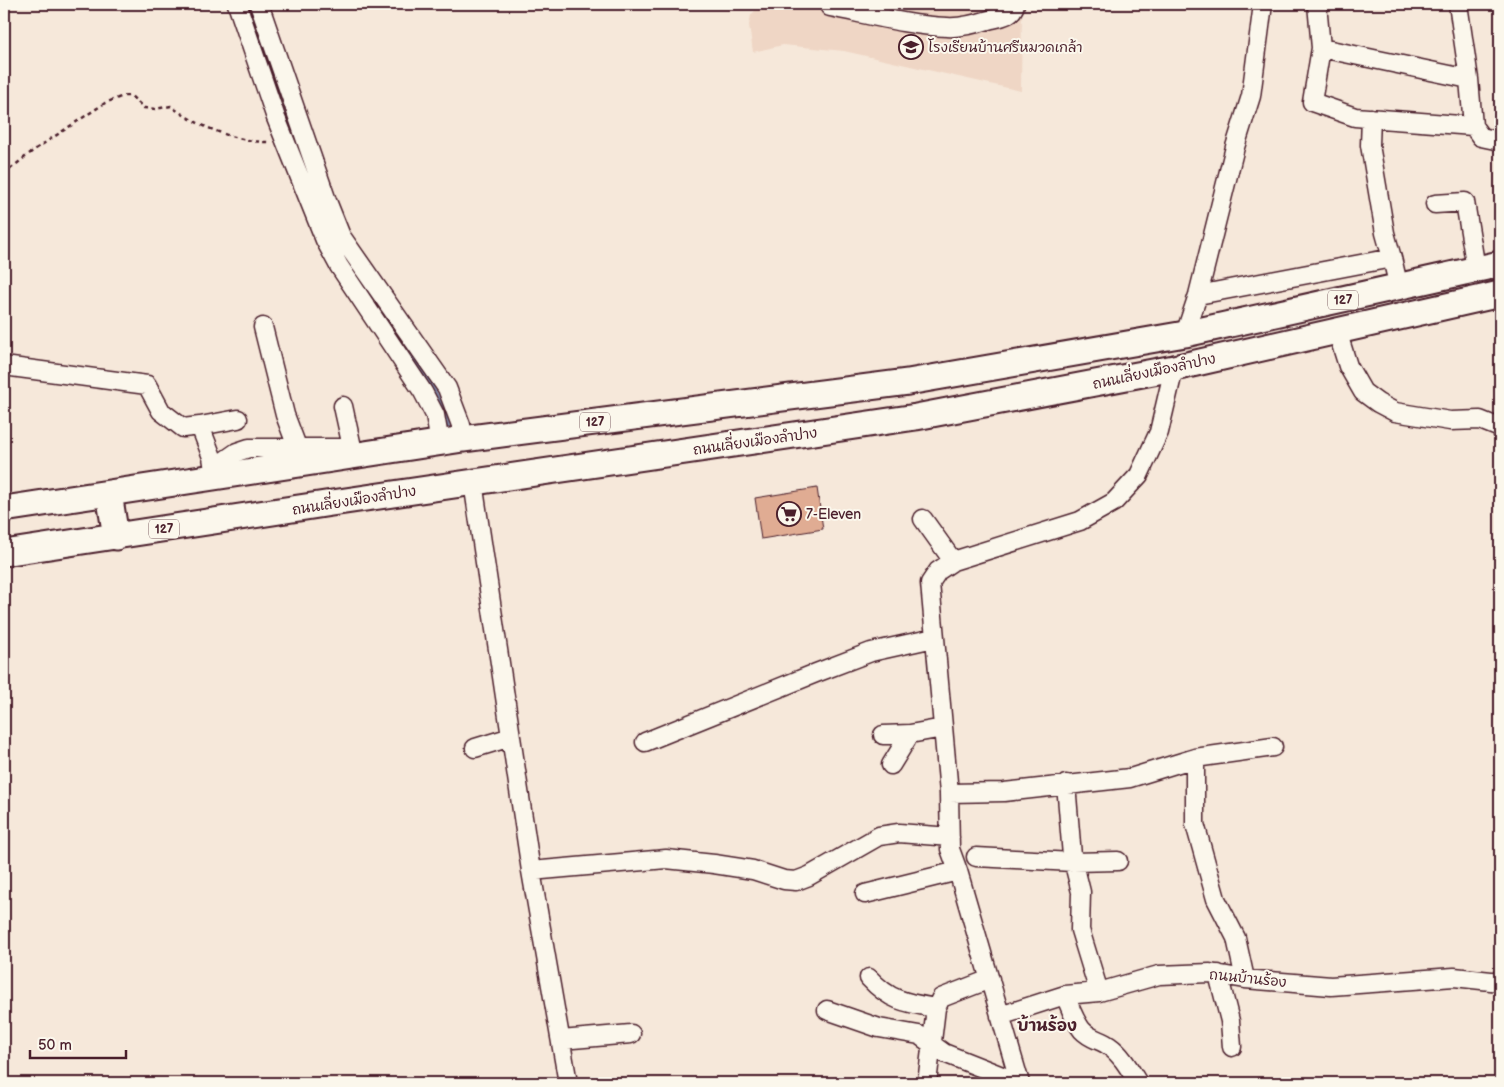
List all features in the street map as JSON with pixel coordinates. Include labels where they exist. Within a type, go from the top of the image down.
[{"type":"highway","name":"127","points":[[4,509],[108,493],[299,456],[452,441],[908,382],[1185,334],[1500,264]]},
{"type":"highway","points":[[1431,280],[1437,308]]},
{"type":"highway","name":"ถนนเลี่ยงเมืองลำปาง","points":[[4,553],[916,417],[1174,368],[1500,294]]},
{"type":"highway","points":[[108,493],[116,537]]},
{"type":"street","points":[[236,4],[285,140],[333,238],[388,303],[447,388],[462,425],[452,441],[424,392],[340,266],[333,238],[327,200],[259,4]]},
{"type":"street","points":[[830,4],[830,7],[948,28],[986,21],[1009,14],[1015,4]]},
{"type":"street","points":[[1185,334],[1198,295],[1251,96],[1263,4]]},
{"type":"street","points":[[1317,4],[1321,48],[1312,102],[1355,117],[1473,126]]},
{"type":"street","points":[[1458,4],[1469,79],[1473,126],[1481,136],[1500,141]]},
{"type":"street","points":[[1321,48],[1469,79]]},
{"type":"street","points":[[276,118],[296,112]]},
{"type":"street","points":[[1371,118],[1370,145],[1385,233],[1398,288]]},
{"type":"street","points":[[1435,204],[1465,202],[1476,269]]},
{"type":"street","points":[[1198,295],[1392,258]]},
{"type":"street","points":[[371,314],[388,303]]},
{"type":"street","points":[[263,327],[285,415],[299,456]]},
{"type":"street","points":[[1336,331],[1348,366],[1363,392],[1378,403],[1395,412],[1450,421],[1480,420],[1500,428]]},
{"type":"street","points":[[4,366],[147,385],[161,411],[183,428],[238,418]]},
{"type":"street","points":[[1020,1083],[950,849],[949,793],[930,583],[938,571],[953,561],[1080,521],[1114,502],[1139,475],[1159,432],[1174,368]]},
{"type":"street","points":[[343,406],[353,452]]},
{"type":"street","points":[[200,426],[212,457],[215,472]]},
{"type":"street","points":[[473,482],[505,739],[531,871],[568,1083]]},
{"type":"street","points":[[923,519],[953,561]]},
{"type":"street","points":[[645,742],[871,652],[934,638]]},
{"type":"street","points":[[883,735],[910,734],[943,728]]},
{"type":"street","points":[[891,765],[910,734]]},
{"type":"street","points":[[474,748],[505,739]]},
{"type":"street","points":[[949,793],[1004,792],[1130,778],[1195,758],[1272,747]]},
{"type":"street","points":[[1195,758],[1195,824],[1216,899],[1236,938],[1245,978]]},
{"type":"street","points":[[1066,784],[1073,862],[1081,892],[1080,930],[1099,992]]},
{"type":"street","points":[[531,871],[666,860],[714,864],[753,870],[784,880],[796,880],[809,876],[879,836],[899,833],[950,837]]},
{"type":"street","points":[[976,857],[1073,862],[1118,861]]},
{"type":"street","points":[[865,894],[958,871]]},
{"type":"street","name":"ถนนบ้านร้อง","points":[[1000,1016],[1065,995],[1099,992],[1159,975],[1210,973],[1331,986],[1454,977],[1500,982]]},
{"type":"street","points":[[1218,974],[1230,1021],[1232,1047]]},
{"type":"street","points":[[869,978],[880,990],[906,1003],[936,1008]]},
{"type":"street","points":[[927,1083],[936,1008],[941,998],[990,979]]},
{"type":"street","points":[[1065,995],[1076,1022],[1083,1031],[1117,1052],[1138,1083]]},
{"type":"street","points":[[827,1010],[879,1028],[919,1035],[944,1053],[1020,1083]]},
{"type":"street","points":[[561,1040],[631,1034]]},
{"type":"path","points":[[4,174],[34,150],[105,103],[123,96],[131,96],[144,108],[156,109],[170,106],[178,112],[223,134],[248,141],[270,143],[285,140]]},
{"type":"shaded area","name":"โรงเรียนบ้านศรีหมวดเกล้า","points":[[761,4],[1022,4],[1021,91],[844,51],[783,45],[753,52],[749,25],[751,15]]},
{"type":"building","name":"7-Eleven","points":[[817,488],[823,529],[761,539],[755,498]]},
{"type":"waterway","points":[[341,251],[432,387],[445,412],[448,426]]},
{"type":"place","name":"โรงเรียนบ้านศรีหมวดเกล้า","points":[[911,47]]},
{"type":"place","name":"7-Eleven","points":[[789,514]]},
{"type":"district","name":"บ้านร้อง","points":[[1047,1025]]}]
